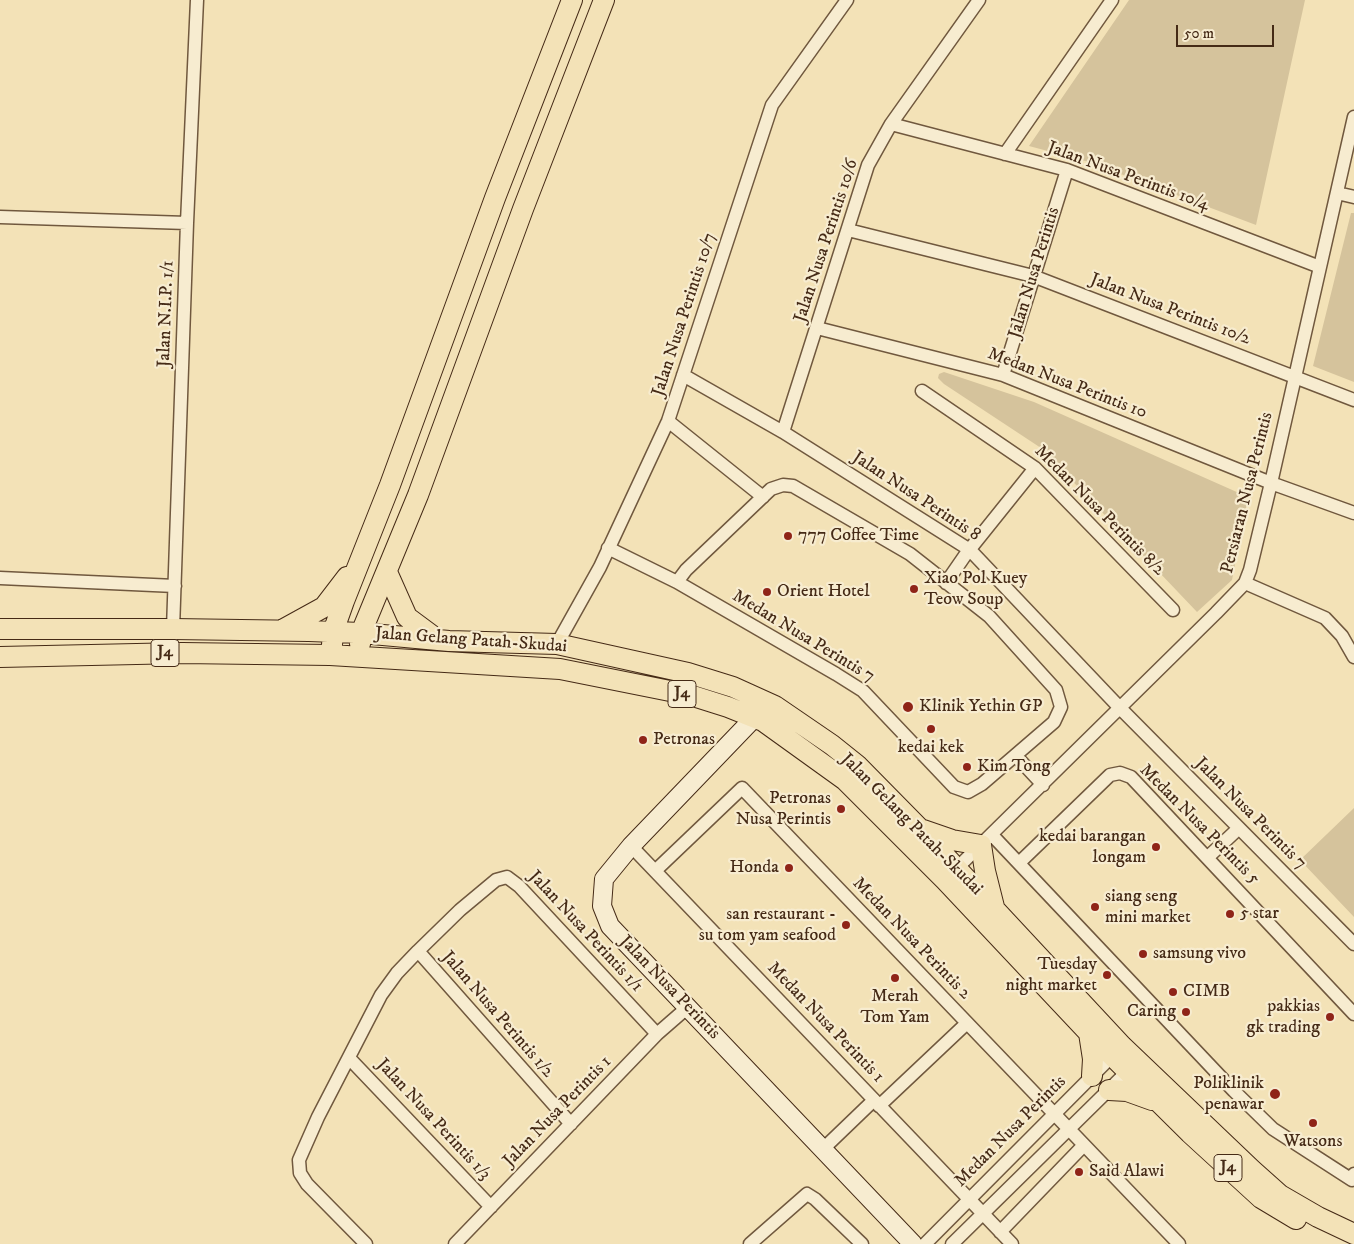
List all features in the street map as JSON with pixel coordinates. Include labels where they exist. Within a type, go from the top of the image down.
[{"type":"main road","points":[[330,655],[333,632],[390,485],[495,198],[572,0]]},
{"type":"main road","points":[[358,656],[361,633],[418,495],[523,209],[604,0]]},
{"type":"main road","points":[[281,631],[324,607],[359,562]]},
{"type":"main road","points":[[387,572],[407,617],[438,640]]},
{"type":"main road","name":"Jalan Gelang Patah-Skudai","points":[[0,630],[173,629],[333,632],[438,640],[557,644],[688,672],[734,687],[775,706],[832,745],[857,765],[919,828],[951,874],[1089,1033],[1117,1051]]},
{"type":"main road","name":"Jalan Gelang Patah-Skudai","points":[[9,657],[173,653],[330,655],[570,670],[690,695],[763,721],[846,780],[951,874],[994,909],[1117,1051],[1270,1188],[1318,1217],[1354,1234]]},
{"type":"main road","points":[[919,828],[952,840],[987,840],[984,871],[994,909]]},
{"type":"main road","points":[[1089,1033],[1093,1059],[1092,1076]]},
{"type":"main road","name":"Jalan Gelang Patah-Skudai","points":[[1133,1066],[1158,1102],[1261,1198],[1313,1229],[1344,1244]]},
{"type":"main road","points":[[1109,1090],[1127,1091],[1158,1102]]},
{"type":"street","name":"Jalan N.I.P. 1/1","points":[[173,629],[197,0]]},
{"type":"street","name":"Jalan Nusa Perintis 10/7","points":[[557,644],[600,567],[668,421],[772,105],[847,0]]},
{"type":"street","name":"Jalan Nusa Perintis 10/6","points":[[783,432],[868,165],[891,124],[979,0]]},
{"type":"street","points":[[1005,154],[1112,0]]},
{"type":"street","name":"Persiaran Nusa Perintis","points":[[951,874],[1245,583],[1250,570],[1271,483],[1354,117]]},
{"type":"street","name":"Jalan Nusa Perintis 10/4","points":[[891,124],[1067,170],[1320,267]]},
{"type":"street","name":"Jalan Nusa Perintis","points":[[1003,375],[1067,170]]},
{"type":"street","points":[[1337,193],[1354,197]]},
{"type":"street","points":[[0,217],[187,223]]},
{"type":"street","name":"Jalan Nusa Perintis 10/2","points":[[848,230],[1033,276],[1354,400]]},
{"type":"street","name":"Medan Nusa Perintis 10","points":[[816,328],[1003,375],[1271,483],[1354,513]]},
{"type":"street","name":"Jalan Nusa Perintis 8","points":[[683,375],[783,432],[970,550],[1120,708]]},
{"type":"street","name":"Medan Nusa Perintis 8/2","points":[[922,392],[1036,468],[1173,610]]},
{"type":"street","points":[[668,421],[767,493]]},
{"type":"street","points":[[946,583],[1036,468]]},
{"type":"street","points":[[608,548],[677,582],[686,570],[767,493],[783,485],[793,486],[910,554],[989,616],[1056,690],[1061,707],[1054,722],[1016,756],[1042,784]]},
{"type":"street","points":[[0,578],[175,586]]},
{"type":"street","name":"Medan Nusa Perintis 7","points":[[677,582],[863,691],[954,786],[968,792],[982,784],[1016,756]]},
{"type":"street","points":[[1245,583],[1325,618],[1342,636],[1354,657]]},
{"type":"street","points":[[0,666],[9,657]]},
{"type":"street","name":"Jalan Nusa Perintis 7","points":[[1120,708],[1354,944]]},
{"type":"street","name":"Jalan Nusa Perintis","points":[[754,718],[631,846],[604,879],[602,906],[610,926],[913,1244]]},
{"type":"street","name":"Medan Nusa Perintis 5","points":[[1019,864],[1110,775],[1120,773],[1131,777],[1354,1014]]},
{"type":"street","name":"Medan Nusa Perintis 2","points":[[655,871],[742,788],[1179,1244]]},
{"type":"street","points":[[1208,857],[1239,828]]},
{"type":"street","points":[[987,840],[1019,864],[1214,1071],[1273,1129],[1353,1177]]},
{"type":"street","points":[[631,846],[655,871]]},
{"type":"street","name":"Medan Nusa Perintis 1","points":[[655,871],[1012,1244]]},
{"type":"street","name":"Jalan Nusa Perintis 1/1","points":[[418,951],[460,910],[496,880],[507,877],[519,886],[657,1034]]},
{"type":"street","points":[[366,1244],[307,1184],[300,1172],[299,1160],[318,1117],[381,995],[397,973],[418,951]]},
{"type":"street","name":"Jalan Nusa Perintis 1/2","points":[[418,951],[571,1124]]},
{"type":"street","name":"Jalan Nusa Perintis 1","points":[[455,1244],[657,1034],[688,1007]]},
{"type":"street","points":[[823,1149],[967,1023]]},
{"type":"street","name":"Medan Nusa Perintis","points":[[925,1244],[1117,1051]]},
{"type":"street","name":"Jalan Nusa Perintis 1/3","points":[[349,1058],[491,1207]]},
{"type":"street","points":[[952,1244],[1133,1066]]},
{"type":"street","points":[[1000,1232],[1084,1145]]},
{"type":"street","points":[[750,1244],[807,1194],[862,1244]]},
{"type":"shaded area","points":[[1129,0],[1305,0],[1256,225],[1089,162],[1029,146]]},
{"type":"shaded area","points":[[1351,213],[1354,213],[1354,382],[1313,366]]},
{"type":"shaded area","points":[[944,372],[1034,402],[1248,497],[1232,580],[1197,612],[1041,448],[944,384],[938,378],[939,374]]},
{"type":"shaded area","points":[[1354,808],[1354,917],[1300,860]]},
{"type":"place","name":"777 Coffee Time","points":[[788,536]]},
{"type":"place","name":"Xiao Pol Kuey Teow Soup","points":[[914,589]]},
{"type":"place","name":"Orient Hotel","points":[[767,592]]},
{"type":"place","name":"Klinik Yethin GP","points":[[908,707]]},
{"type":"place","name":"kedai kek","points":[[931,729]]},
{"type":"place","name":"Petronas","points":[[643,740]]},
{"type":"place","name":"Kim Tong","points":[[967,767]]},
{"type":"place","name":"Petronas Nusa Perintis","points":[[841,809]]},
{"type":"place","name":"kedai barangan longam","points":[[1156,847]]},
{"type":"place","name":"Honda","points":[[789,868]]},
{"type":"place","name":"siang seng mini market","points":[[1095,907]]},
{"type":"place","name":"5 star","points":[[1230,914]]},
{"type":"place","name":"san restaurant - su tom yam seafood","points":[[846,925]]},
{"type":"place","name":"samsung vivo","points":[[1143,954]]},
{"type":"place","name":"Tuesday night market","points":[[1107,975]]},
{"type":"place","name":"Merah Tom Yam","points":[[895,978]]},
{"type":"place","name":"CIMB","points":[[1173,992]]},
{"type":"place","name":"Caring","points":[[1186,1012]]},
{"type":"place","name":"pakkias gk trading","points":[[1330,1017]]},
{"type":"place","name":"Poliklinik penawar","points":[[1275,1094]]},
{"type":"place","name":"Watsons","points":[[1313,1123]]},
{"type":"place","name":"Said Alawi","points":[[1079,1172]]}]
